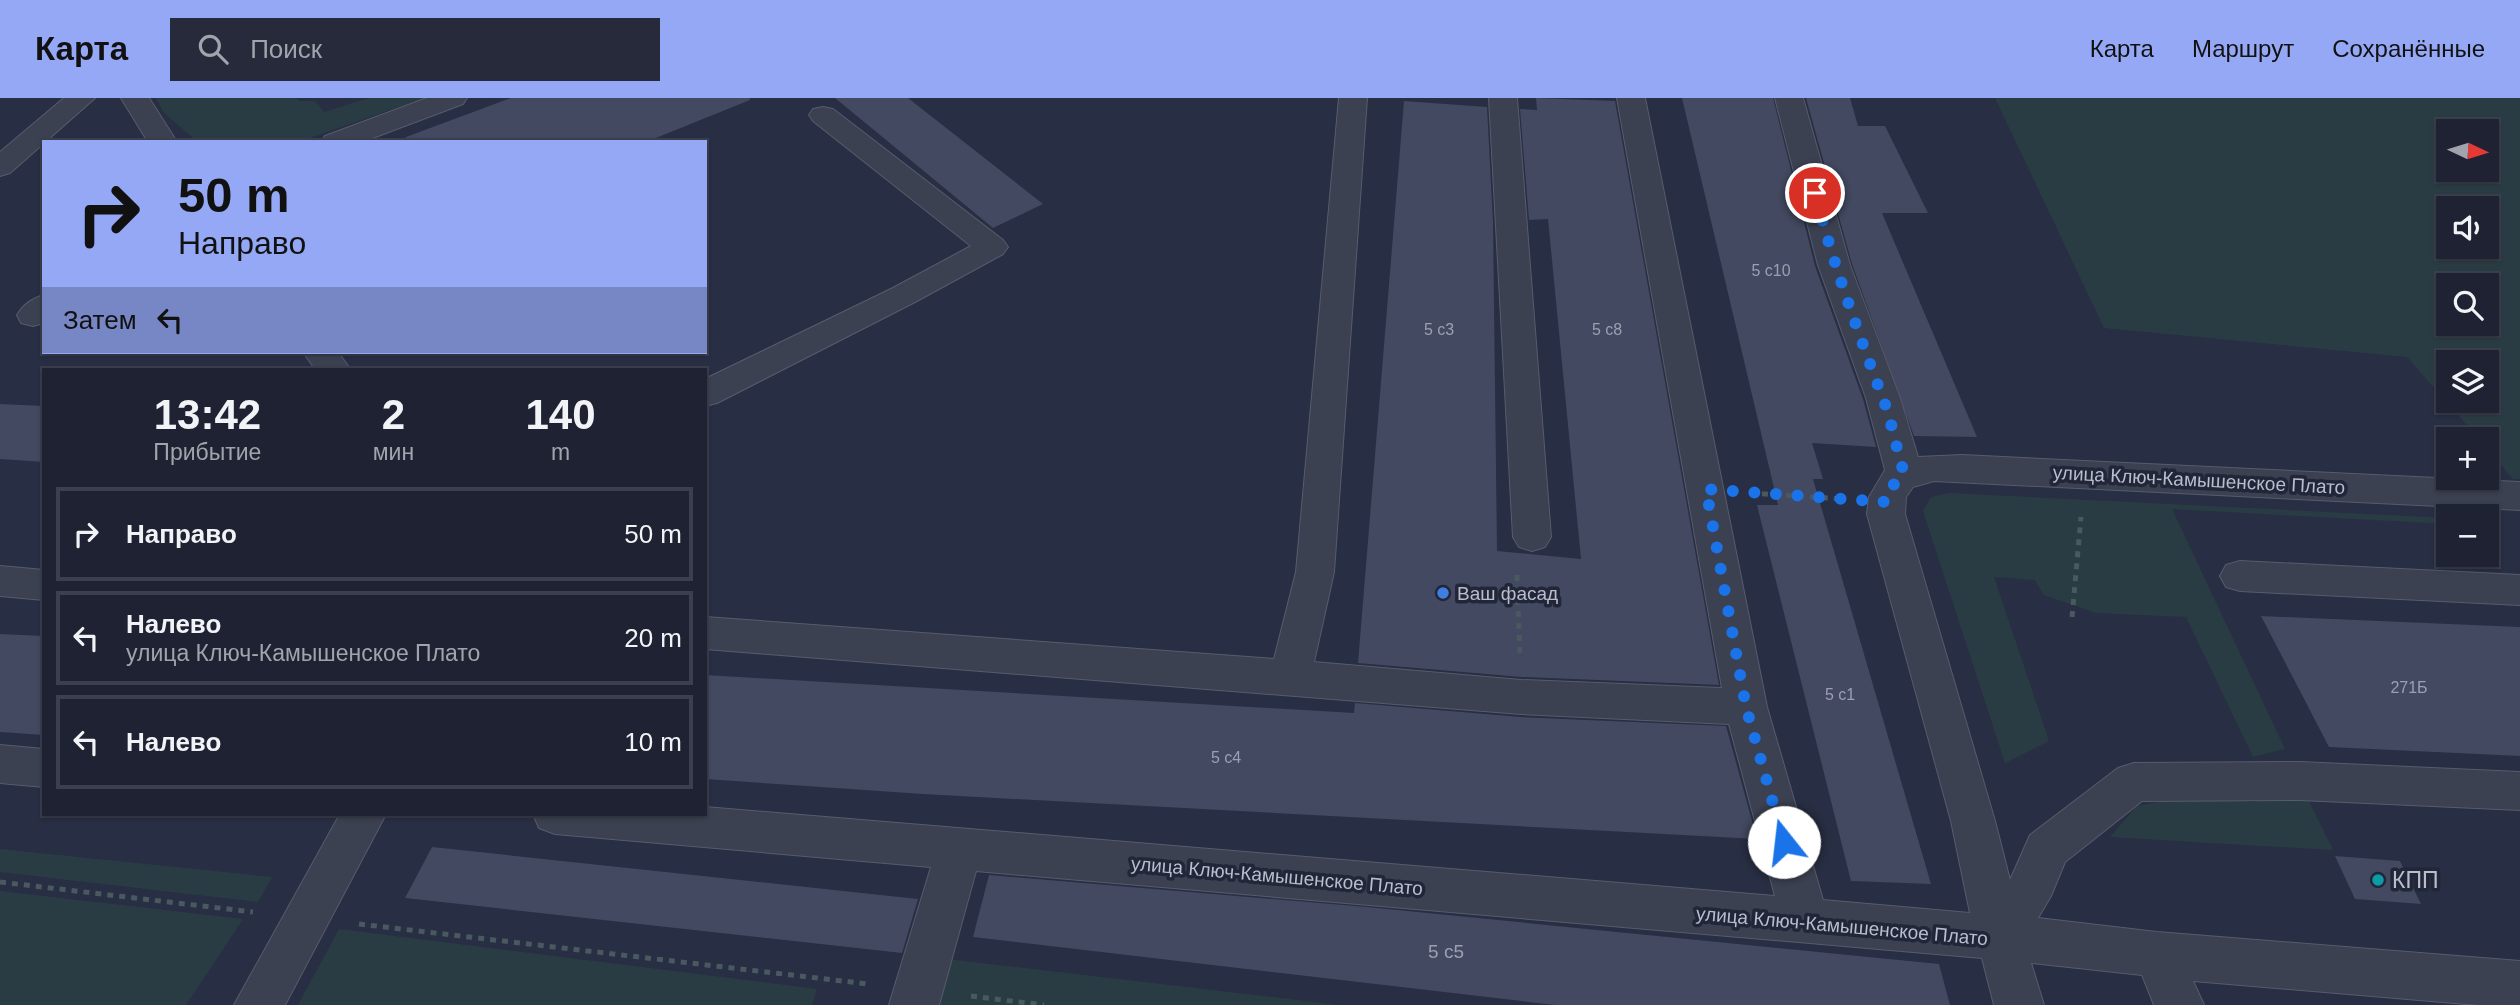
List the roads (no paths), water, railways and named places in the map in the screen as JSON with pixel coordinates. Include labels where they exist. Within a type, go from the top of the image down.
[{"type":"street","points":[[0,167],[81,98]]},
{"type":"street","points":[[135,98],[162,140]]},
{"type":"street","points":[[340,140],[453,98]]},
{"type":"street","points":[[1290,677],[1315,572],[1353,98]]},
{"type":"street","points":[[1503,98],[1532,537]]},
{"type":"street","points":[[1631,98],[1746,707],[1806,923]]},
{"type":"street","points":[[1789,98],[1834,264],[1868,364],[1883,398],[1895,488]]},
{"type":"street","points":[[707,393],[892,301],[992,247],[823,115]]},
{"type":"street","points":[[322,354],[332,368]]},
{"type":"street","name":"улица Ключ-Камышенское Плато","points":[[2019,1005],[2000,939],[1973,821],[1886,514],[1895,488],[1924,468],[1962,468],[2520,496]]},
{"type":"street","points":[[2240,576],[2520,590]]},
{"type":"street","points":[[0,582],[42,585]]},
{"type":"street","points":[[707,634],[1290,677],[1521,697],[1746,707]]},
{"type":"street","points":[[0,764],[42,768]]},
{"type":"street","points":[[2520,791],[2300,780],[2134,782],[2046,850],[2035,881],[2000,939],[2099,946],[2157,955],[2520,985]]},
{"type":"street","points":[[259,1005],[363,816]]},
{"type":"street","name":"улица Ключ-Камышенское Плато","points":[[578,816],[2000,939]]},
{"type":"street","points":[[897,995],[959,849]]},
{"type":"street","points":[[2157,955],[2179,1005]]},
{"type":"place","name":"Ваш фасад","points":[[1443,593]]},
{"type":"place","name":"КПП","points":[[2378,880]]}]
